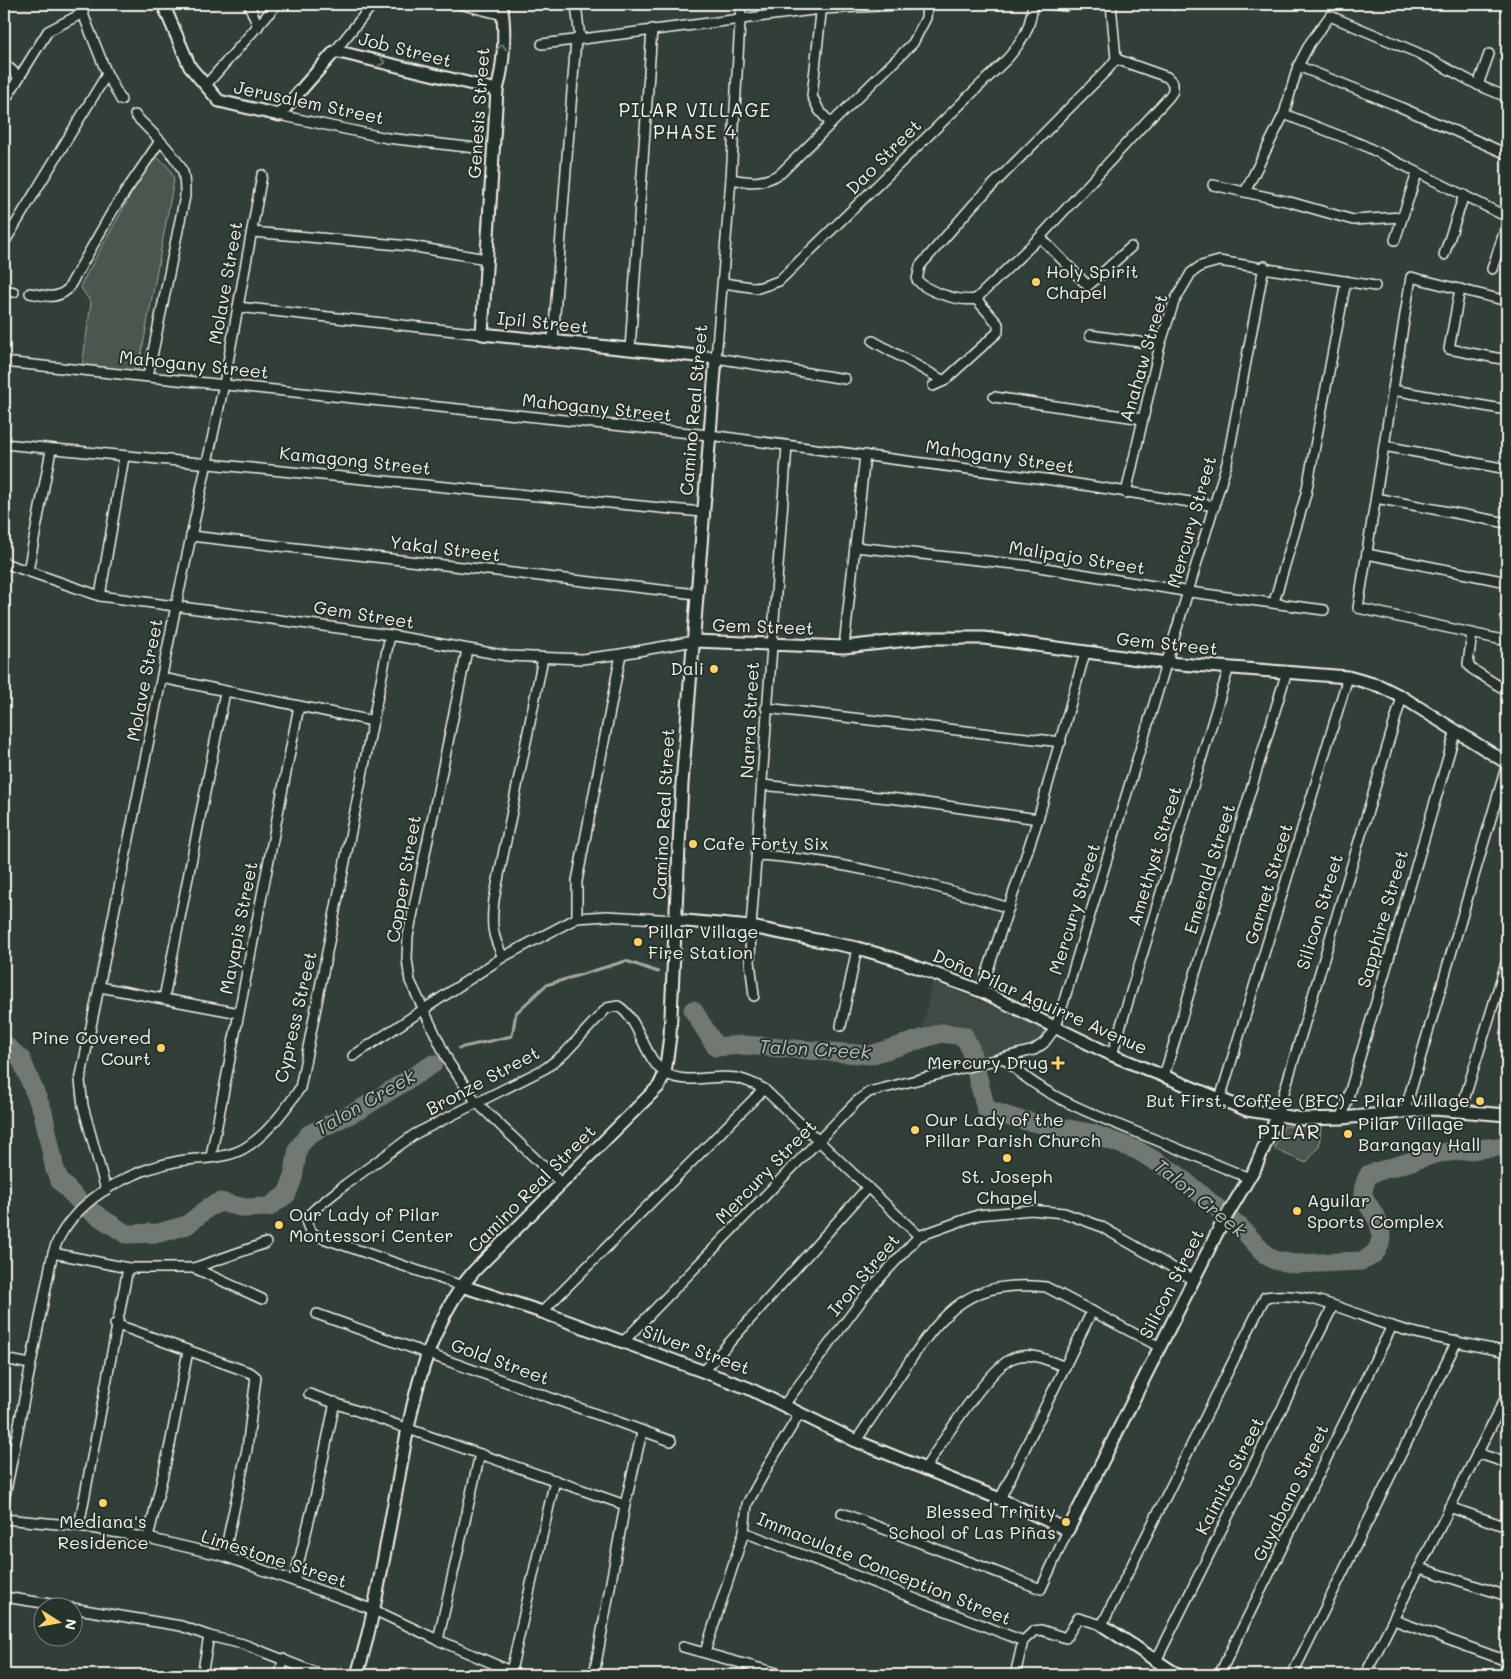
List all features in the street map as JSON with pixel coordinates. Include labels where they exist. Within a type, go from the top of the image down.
[{"type":"street","points":[[79,4],[107,74],[122,100]]},
{"type":"street","name":"Jerusalem Street","points":[[163,4],[190,67],[219,101],[386,138],[476,148]]},
{"type":"street","points":[[249,4],[258,27]]},
{"type":"street","points":[[206,85],[277,4]]},
{"type":"street","points":[[279,115],[373,4]]},
{"type":"street","points":[[459,4],[502,9]]},
{"type":"street","points":[[553,340],[578,39],[576,4]]},
{"type":"street","name":"Camino Real Street","points":[[357,1675],[365,1651],[374,1610],[407,1429],[428,1354],[449,1305],[462,1286],[648,1098],[666,1073],[670,1036],[682,784],[702,512],[731,179],[741,4]]},
{"type":"street","points":[[542,44],[821,6],[918,4]]},
{"type":"street","points":[[731,179],[756,184],[769,180],[781,173],[913,43],[926,18],[928,4]]},
{"type":"street","name":"Dao Street","points":[[723,283],[758,288],[780,282],[1008,58],[1022,42],[1030,26],[1033,4]]},
{"type":"street","points":[[1048,4],[1066,6]]},
{"type":"street","points":[[1111,4],[1116,58],[1108,69],[974,204],[920,266],[917,280],[921,286],[956,299],[976,300],[1040,237],[1173,91],[1173,84],[1168,77],[1116,58]]},
{"type":"street","points":[[821,6],[812,96],[819,110],[831,124]]},
{"type":"street","name":"Genesis Street","points":[[482,334],[497,90],[501,77],[502,9]]},
{"type":"street","points":[[4,102],[48,31],[83,14]]},
{"type":"street","points":[[1245,192],[1284,114],[1298,66],[1310,43],[1330,16],[1418,53],[1478,85],[1507,97]]},
{"type":"street","points":[[630,349],[652,29]]},
{"type":"street","name":"Job Street","points":[[335,51],[497,90]]},
{"type":"street","points":[[1478,85],[1489,54]]},
{"type":"street","points":[[4,63],[19,77]]},
{"type":"street","points":[[1298,66],[1398,106],[1507,154]]},
{"type":"street","points":[[4,243],[107,74]]},
{"type":"street","points":[[1284,114],[1363,146],[1507,217]]},
{"type":"street","points":[[135,115],[160,141],[182,172],[185,196],[148,376]]},
{"type":"street","points":[[30,293],[52,297],[62,294],[68,289],[113,210],[160,141]]},
{"type":"street","points":[[1395,240],[1418,173]]},
{"type":"street","name":"Molave Street","points":[[106,1190],[84,1113],[81,1088],[176,606],[224,384],[262,175]]},
{"type":"street","points":[[1213,185],[1352,220],[1402,217]]},
{"type":"street","points":[[1444,255],[1464,195]]},
{"type":"street","points":[[1492,269],[1507,224]]},
{"type":"street","points":[[252,232],[410,246],[486,259]]},
{"type":"street","points":[[1040,237],[1088,286],[1131,247]]},
{"type":"street","name":"Anahaw Street","points":[[1126,493],[1160,345],[1174,302],[1182,286],[1201,266],[1219,261],[1264,266],[1375,286]]},
{"type":"street","name":"Mercury Street","points":[[623,1342],[819,1140],[869,1092],[1034,1050],[1044,1043],[1056,1027],[1190,592],[1227,463],[1264,266]]},
{"type":"street","points":[[1507,301],[1411,277],[1358,608],[1507,640]]},
{"type":"street","points":[[1274,602],[1306,494],[1346,281]]},
{"type":"street","points":[[1460,289],[1449,349],[1507,360]]},
{"type":"street","points":[[4,290],[14,292]]},
{"type":"street","points":[[933,386],[944,381],[998,332],[998,324],[976,300]]},
{"type":"street","name":"Ipil Street","points":[[238,307],[716,358],[845,379]]},
{"type":"street","points":[[1090,334],[1160,345]]},
{"type":"street","points":[[873,341],[944,381]]},
{"type":"street","name":"Mahogany Street","points":[[4,362],[709,436],[1052,480],[1215,506]]},
{"type":"street","points":[[1393,390],[1507,410]]},
{"type":"street","points":[[994,397],[1143,419]]},
{"type":"street","name":"Kamagong Street","points":[[4,444],[702,512]]},
{"type":"street","name":"Narra Street","points":[[754,996],[750,962],[751,927],[787,446]]},
{"type":"street","points":[[1384,446],[1507,469]]},
{"type":"street","points":[[28,571],[51,450]]},
{"type":"street","points":[[844,647],[865,455]]},
{"type":"street","points":[[100,596],[124,457]]},
{"type":"street","points":[[1376,498],[1507,523]]},
{"type":"street","name":"Yakal Street","points":[[191,536],[696,594]]},
{"type":"street","name":"Malipajo Street","points":[[854,547],[1033,566],[1190,592],[1324,610]]},
{"type":"street","points":[[1367,554],[1507,582]]},
{"type":"street","name":"Gem Street","points":[[4,563],[100,596],[390,635],[466,650],[543,658],[582,659],[694,641],[771,646],[844,647],[927,638],[984,638],[1167,662],[1348,677],[1380,686],[1402,697],[1507,763]]},
{"type":"street","points":[[1472,633],[1468,664],[1472,669],[1507,692]]},
{"type":"street","name":"Cypress Street","points":[[4,1501],[53,1253],[60,1235],[72,1218],[85,1204],[106,1190],[162,1164],[242,1150],[252,1143],[292,1101],[300,1088],[390,635]]},
{"type":"street","name":"Copper Street","points":[[466,650],[408,936],[407,959],[410,981],[422,1010],[449,1062],[477,1103],[562,1184]]},
{"type":"street","points":[[981,991],[1038,820],[1061,742],[1084,652]]},
{"type":"street","points":[[577,918],[577,881],[621,654]]},
{"type":"street","points":[[503,958],[494,938],[492,921],[494,900],[543,658]]},
{"type":"street","name":"Amethyst Street","points":[[1112,1054],[1229,667]]},
{"type":"street","name":"Emerald Street","points":[[1164,1076],[1288,671]]},
{"type":"street","name":"Garnet Street","points":[[1220,1100],[1348,677]]},
{"type":"street","points":[[162,678],[373,721]]},
{"type":"street","points":[[164,998],[225,692]]},
{"type":"street","name":"Silicon Street","points":[[842,1513],[1041,1589],[1068,1530],[1219,1230],[1266,1145],[1277,1116],[1402,697]]},
{"type":"street","name":"Mayapis Street","points":[[211,1156],[299,706]]},
{"type":"street","points":[[766,708],[1061,742]]},
{"type":"street","name":"Sapphire Street","points":[[1342,1118],[1456,730]]},
{"type":"street","points":[[1405,1110],[1507,763]]},
{"type":"street","points":[[762,785],[898,799],[1038,820]]},
{"type":"street","points":[[757,855],[853,869],[898,878],[960,893],[1009,908]]},
{"type":"street","name":"Doña Pilar Aguirre Avenue","points":[[353,1056],[503,958],[577,918],[607,916],[751,927],[857,948],[923,968],[981,991],[1112,1054],[1247,1110],[1277,1116],[1342,1118],[1405,1110],[1461,1110],[1507,1115]]},
{"type":"street","points":[[841,1026],[857,948]]},
{"type":"street","points":[[1461,1110],[1507,960]]},
{"type":"street","points":[[100,987],[239,1013]]},
{"type":"street","name":"Bronze Street","points":[[307,1224],[309,1215],[316,1208],[415,1134],[546,1068],[565,1053],[607,1008],[618,1006],[627,1011],[655,1061],[666,1073]]},
{"type":"street","points":[[1004,1058],[1019,1074],[1046,1091],[1100,1117],[1249,1178]]},
{"type":"street","points":[[666,1073],[687,1079],[735,1078],[764,1089],[919,1236]]},
{"type":"street","points":[[542,1312],[764,1089]]},
{"type":"street","points":[[704,1371],[868,1187]]},
{"type":"street","name":"Iron Street","points":[[784,1405],[870,1289],[919,1236],[978,1215],[1031,1210],[1064,1213],[1100,1226],[1194,1280]]},
{"type":"street","name":"Silver Street","points":[[307,1224],[310,1231],[317,1236],[542,1312],[748,1388],[856,1441],[1000,1499],[1068,1530]]},
{"type":"street","points":[[53,1253],[128,1268],[194,1268],[266,1243]]},
{"type":"street","points":[[79,1526],[115,1324],[128,1268]]},
{"type":"street","points":[[194,1268],[262,1299]]},
{"type":"street","points":[[856,1441],[934,1326],[952,1308],[974,1294],[998,1287],[1025,1285],[1046,1287],[1160,1347]]},
{"type":"street","points":[[1102,1625],[1265,1297],[1281,1294],[1333,1306],[1392,1326],[1507,1352]]},
{"type":"street","name":"Kaimito Street","points":[[1156,1661],[1333,1306]]},
{"type":"street","points":[[1000,1499],[1092,1311]]},
{"type":"street","name":"Gold Street","points":[[317,1314],[671,1441]]},
{"type":"street","points":[[115,1324],[252,1373],[256,1377],[247,1449],[224,1556]]},
{"type":"street","name":"Guyabano Street","points":[[1219,1675],[1392,1326]]},
{"type":"street","points":[[1292,1675],[1457,1341]]},
{"type":"street","points":[[148,1538],[170,1445],[188,1351]]},
{"type":"street","points":[[924,1470],[987,1381],[1006,1363],[1012,1359],[1025,1356],[1038,1356],[1064,1367]]},
{"type":"street","points":[[4,1359],[30,1364]]},
{"type":"street","points":[[309,1394],[625,1506]]},
{"type":"street","points":[[1365,1675],[1507,1395]]},
{"type":"street","points":[[294,1581],[316,1493],[335,1402]]},
{"type":"street","name":"Immaculate Conception Street","points":[[800,1413],[752,1495],[745,1513],[744,1532],[1023,1641]]},
{"type":"street","points":[[594,1675],[625,1506],[642,1432]]},
{"type":"street","points":[[1477,1453],[1507,1463]]},
{"type":"street","points":[[438,1640],[480,1454]]},
{"type":"street","points":[[511,1671],[555,1480]]},
{"type":"street","points":[[1449,1507],[1507,1527]]},
{"type":"street","name":"Limestone Street","points":[[4,1519],[79,1526],[148,1538],[224,1556],[374,1610],[520,1675]]},
{"type":"street","points":[[706,1652],[744,1532]]},
{"type":"street","points":[[1420,1568],[1507,1596]]},
{"type":"street","points":[[4,1597],[32,1601]]},
{"type":"street","points":[[82,1610],[181,1626],[209,1636],[243,1644],[322,1675]]},
{"type":"street","points":[[1014,1675],[1023,1641],[1031,1633],[1037,1630],[1066,1638],[1076,1619],[1079,1618],[1102,1625],[1178,1675]]},
{"type":"street","points":[[1394,1620],[1507,1661]]},
{"type":"street","points":[[202,1675],[209,1636]]},
{"type":"street","points":[[683,1647],[784,1675]]},
{"type":"street","points":[[280,1675],[283,1659]]},
{"type":"shaded area","points":[[153,155],[167,165],[174,180],[138,372],[82,367],[91,303],[80,286]]},
{"type":"shaded area","points":[[932,981],[1045,1027],[1046,1035],[1029,1048],[984,1059],[966,1032],[945,1025],[923,1027]]},
{"type":"shaded area","points":[[1284,1126],[1321,1127],[1319,1146],[1306,1163],[1274,1149]]},
{"type":"waterway","name":"Talon Creek","points":[[459,1048],[512,1036],[516,1013],[546,985],[626,961],[658,972]]},
{"type":"waterway","name":"Talon Creek","points":[[693,1010],[716,1047],[744,1045],[870,1055],[941,1033],[964,1036],[970,1048],[986,1109],[1016,1119],[1090,1133],[1137,1150],[1175,1173],[1239,1226],[1266,1255],[1274,1260],[1295,1264],[1361,1261],[1374,1253],[1378,1248],[1381,1235],[1378,1221],[1363,1193],[1369,1174],[1439,1153],[1507,1146]]},
{"type":"waterway","name":"Talon Creek","points":[[4,1044],[21,1059],[43,1112],[55,1170],[60,1181],[79,1201]]},
{"type":"waterway","name":"Talon Creek","points":[[89,1210],[126,1234],[159,1233],[187,1225],[209,1207],[220,1202],[245,1208],[269,1207],[287,1194],[293,1178],[298,1148],[309,1134],[361,1109],[433,1064]]},
{"type":"place","name":"Holy Spirit Chapel","points":[[1036,282]]},
{"type":"place","name":"Dali","points":[[714,669]]},
{"type":"place","name":"Cafe Forty Six","points":[[693,844]]},
{"type":"place","name":"Pillar Village Fire Station","points":[[638,942]]},
{"type":"place","name":"Pine Covered Court","points":[[161,1048]]},
{"type":"place","name":"Mercury Drug","points":[[1058,1063]]},
{"type":"place","name":"But First, Coffee (BFC) - Pilar Village","points":[[1480,1101]]},
{"type":"place","name":"Our Lady of the Pillar Parish Church","points":[[915,1130]]},
{"type":"place","name":"Pilar Village Barangay Hall","points":[[1348,1134]]},
{"type":"place","name":"St. Joseph Chapel","points":[[1007,1158]]},
{"type":"place","name":"Aguilar Sports Complex","points":[[1297,1211]]},
{"type":"place","name":"Our Lady of Pilar Montessori Center","points":[[279,1225]]},
{"type":"place","name":"Mediana's Residence","points":[[103,1503]]},
{"type":"place","name":"Blessed Trinity School of Las Piñas","points":[[1066,1522]]},
{"type":"district","name":"PILAR VILLAGE PHASE 4","points":[[695,121]]},
{"type":"district","name":"PILAR","points":[[1289,1132]]}]
